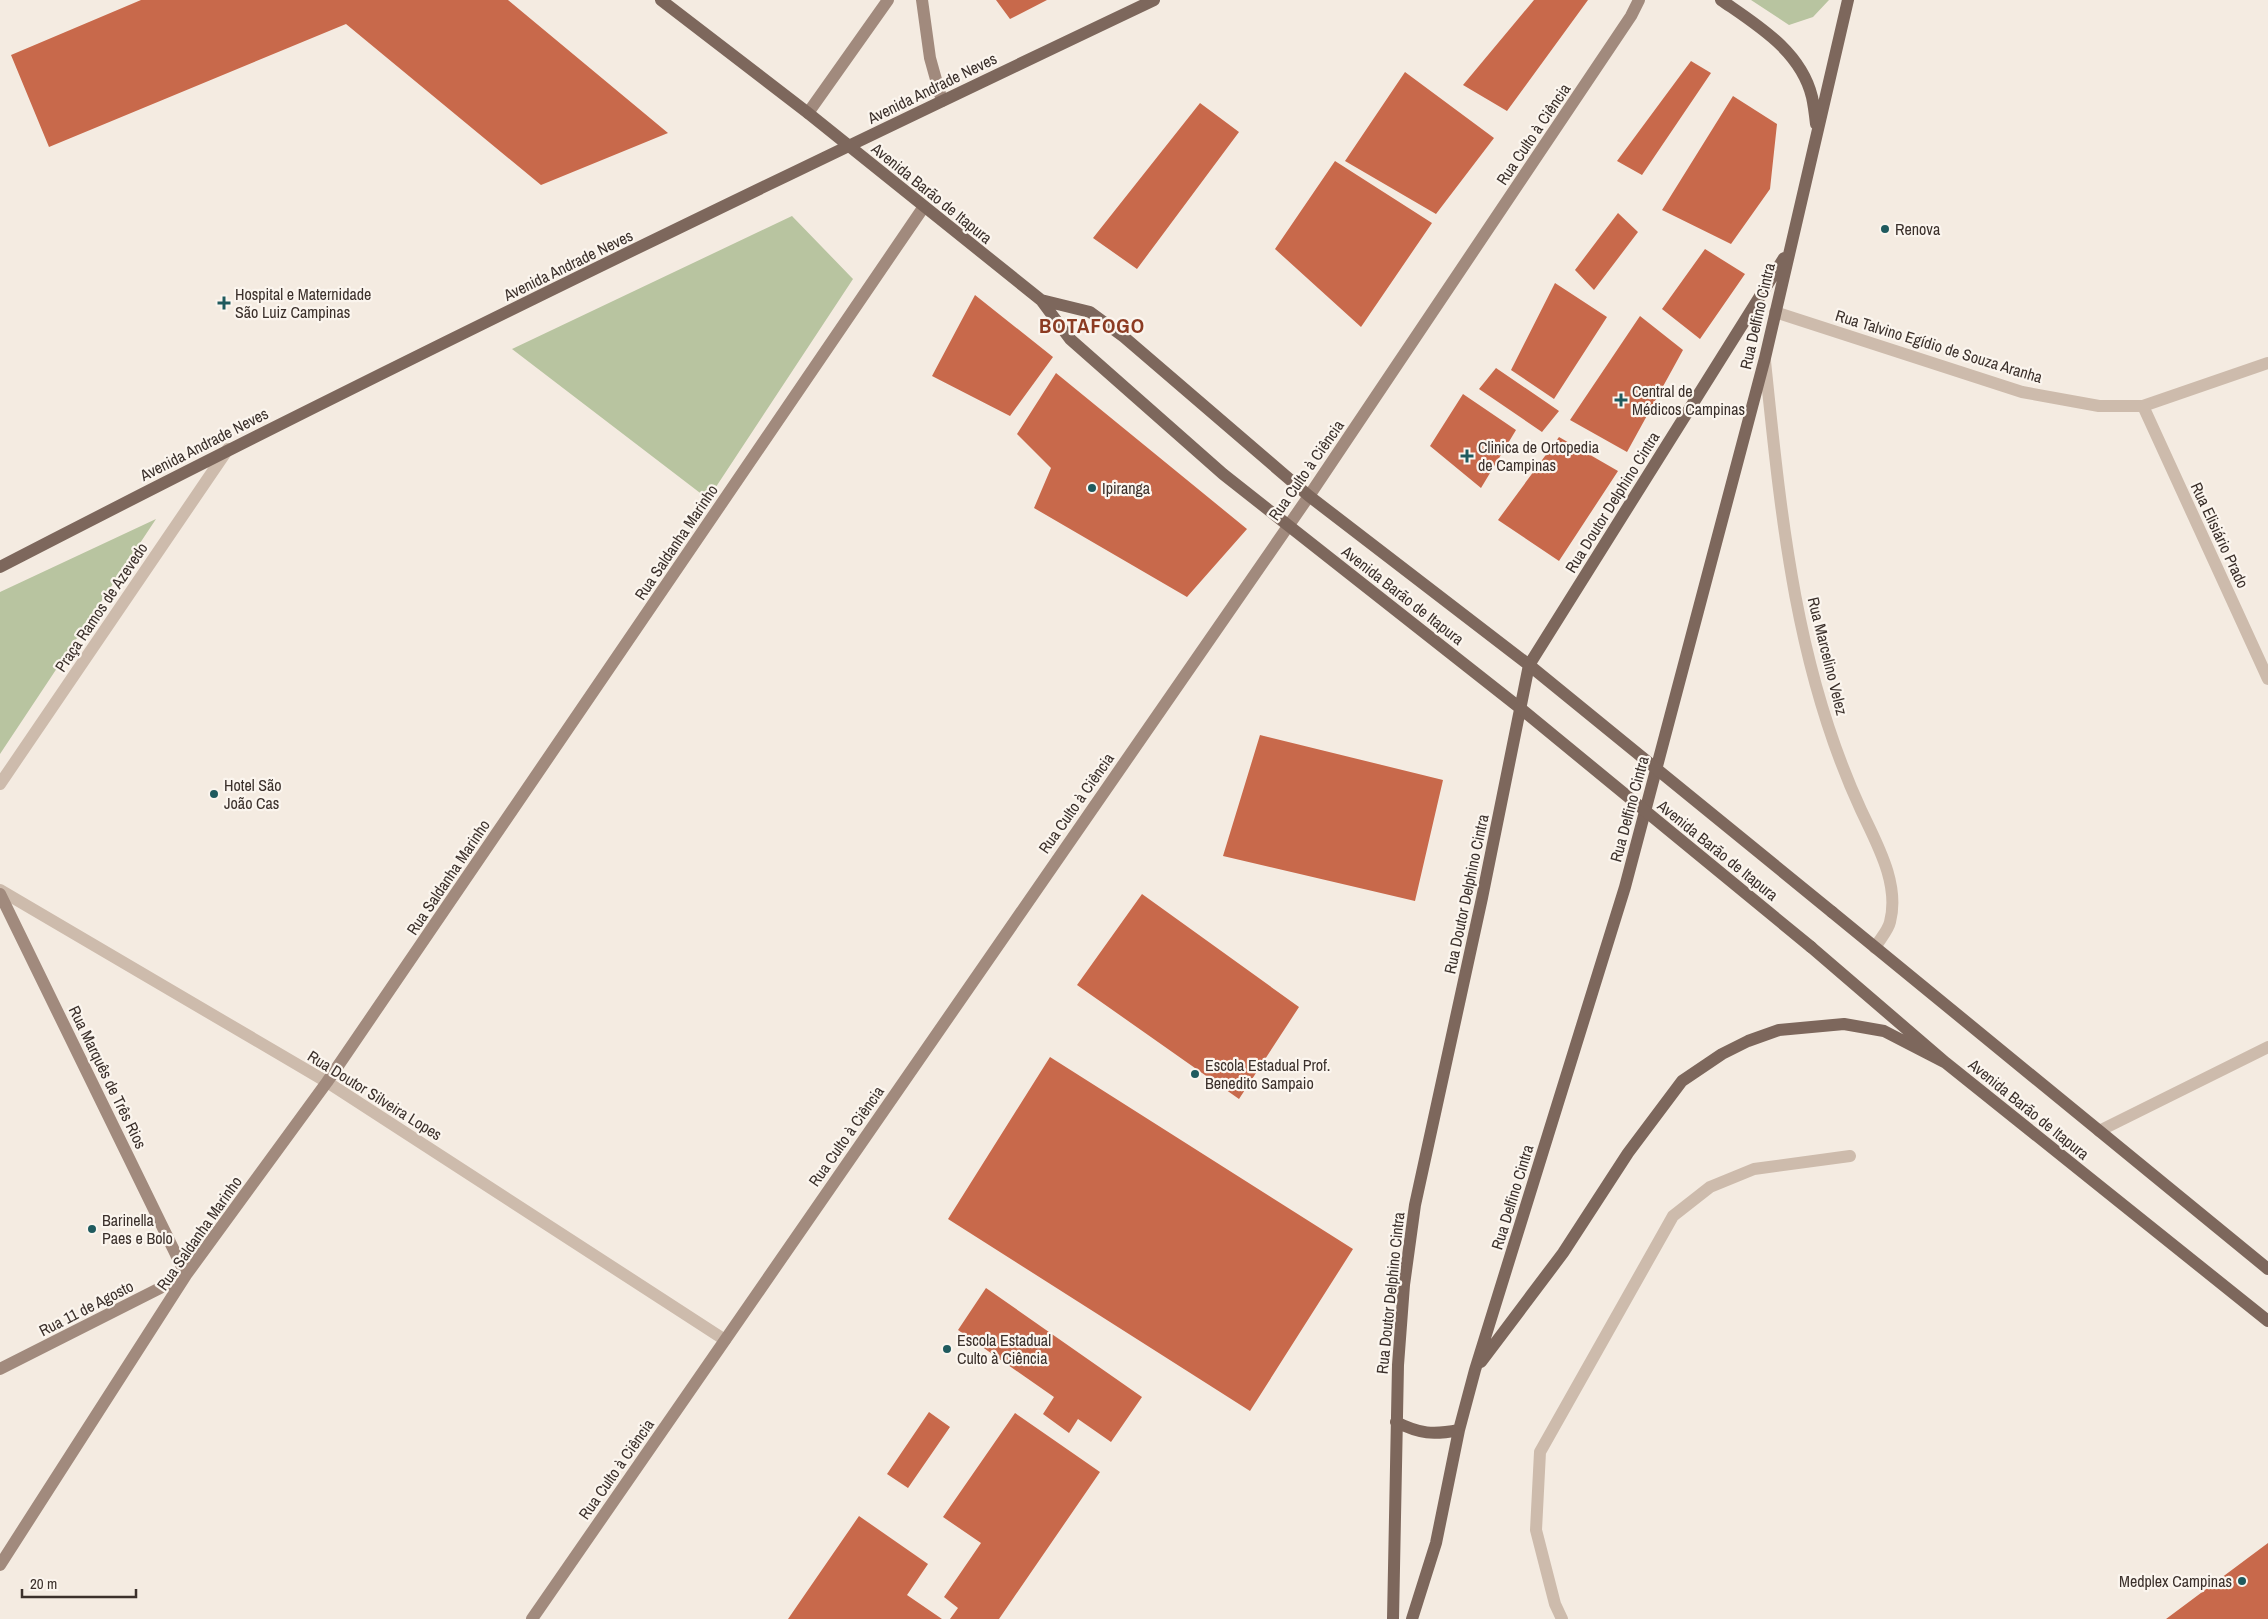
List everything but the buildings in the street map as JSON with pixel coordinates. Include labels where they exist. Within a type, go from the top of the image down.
[{"type":"main road","name":"Avenida Barão de Itapura","points":[[662,0],[808,113],[923,208],[1041,300],[1070,339],[1223,474],[1520,708],[1811,947],[1946,1063],[2268,1321]]},
{"type":"main road","name":"Avenida Andrade Neves","points":[[0,566],[229,449],[942,100],[1154,0]]},
{"type":"main road","points":[[1721,0],[1768,32],[1794,59],[1812,96],[1817,132]]},
{"type":"main road","name":"Rua Delfino Cintra","points":[[1412,1619],[1436,1543],[1459,1430],[1476,1370],[1625,887],[1765,358],[1848,0]]},
{"type":"main road","name":"Rua Doutor Delphino Cintra","points":[[1393,1619],[1396,1422],[1404,1285],[1415,1205],[1482,898],[1529,665],[1790,248]]},
{"type":"main road","name":"Avenida Barão de Itapura","points":[[1041,300],[1090,312],[1124,337],[1309,496],[1529,665],[2268,1269]]},
{"type":"main road","points":[[1476,1370],[1563,1253],[1628,1153],[1682,1081],[1722,1054],[1748,1041],[1779,1030],[1844,1024],[1884,1031],[1946,1063]]},
{"type":"main road","points":[[1396,1422],[1414,1431],[1432,1433],[1459,1430]]},
{"type":"street","points":[[808,113],[888,0]]},
{"type":"street","points":[[922,0],[930,58],[942,100]]},
{"type":"street","name":"Rua Culto à Ciência","points":[[532,1619],[1309,496],[1631,16],[1638,0]]},
{"type":"street","name":"Rua Saldanha Marinho","points":[[0,1565],[186,1276],[327,1082],[923,208]]},
{"type":"street","name":"Rua Talvino Egídio de Souza Aranha","points":[[1775,312],[2022,392],[2100,406],[2143,406],[2268,363]]},
{"type":"street","name":"Rua Marcelino Velez","points":[[1765,358],[1786,546],[1816,691],[1848,781],[1882,856],[1890,881],[1892,902],[1890,923],[1875,948]]},
{"type":"street","name":"Rua Elisiário Prado","points":[[2143,406],[2268,679]]},
{"type":"street","name":"Praça Ramos de Azevedo","points":[[0,784],[229,449]]},
{"type":"street","name":"Rua Doutor Silveira Lopes","points":[[0,890],[327,1082],[725,1340]]},
{"type":"street","name":"Rua Marquês de Três Rios","points":[[0,894],[186,1276]]},
{"type":"street","points":[[2099,1131],[2268,1047]]},
{"type":"street","points":[[1562,1619],[1555,1604],[1536,1530],[1540,1452],[1673,1216],[1710,1187],[1754,1169],[1850,1156]]},
{"type":"street","name":"Rua 11 de Agosto","points":[[0,1369],[186,1276]]},
{"type":"green space","points":[[1751,0],[1829,0],[1813,17],[1789,25]]},
{"type":"green space","points":[[792,216],[853,279],[708,499],[512,349]]},
{"type":"green space","points":[[156,519],[0,754],[0,592]]},
{"type":"place","name":"Renova","points":[[1885,229]]},
{"type":"place","name":"Hospital e Maternidade São Luiz Campinas","points":[[224,303]]},
{"type":"place","name":"Central de Médicos Campinas","points":[[1621,400]]},
{"type":"place","name":"Clinica de Ortopedia de Campinas","points":[[1467,456]]},
{"type":"place","name":"Ipiranga","points":[[1092,488]]},
{"type":"place","name":"Hotel São João Cas","points":[[214,794]]},
{"type":"place","name":"Escola Estadual Prof. Benedito Sampaio","points":[[1195,1074]]},
{"type":"place","name":"Barinella Paes e Bolo","points":[[92,1229]]},
{"type":"place","name":"Escola Estadual Culto à Ciência","points":[[947,1349]]},
{"type":"place","name":"Medplex Campinas","points":[[2242,1581]]},
{"type":"district","name":"BOTAFOGO","points":[[1092,325]]}]
